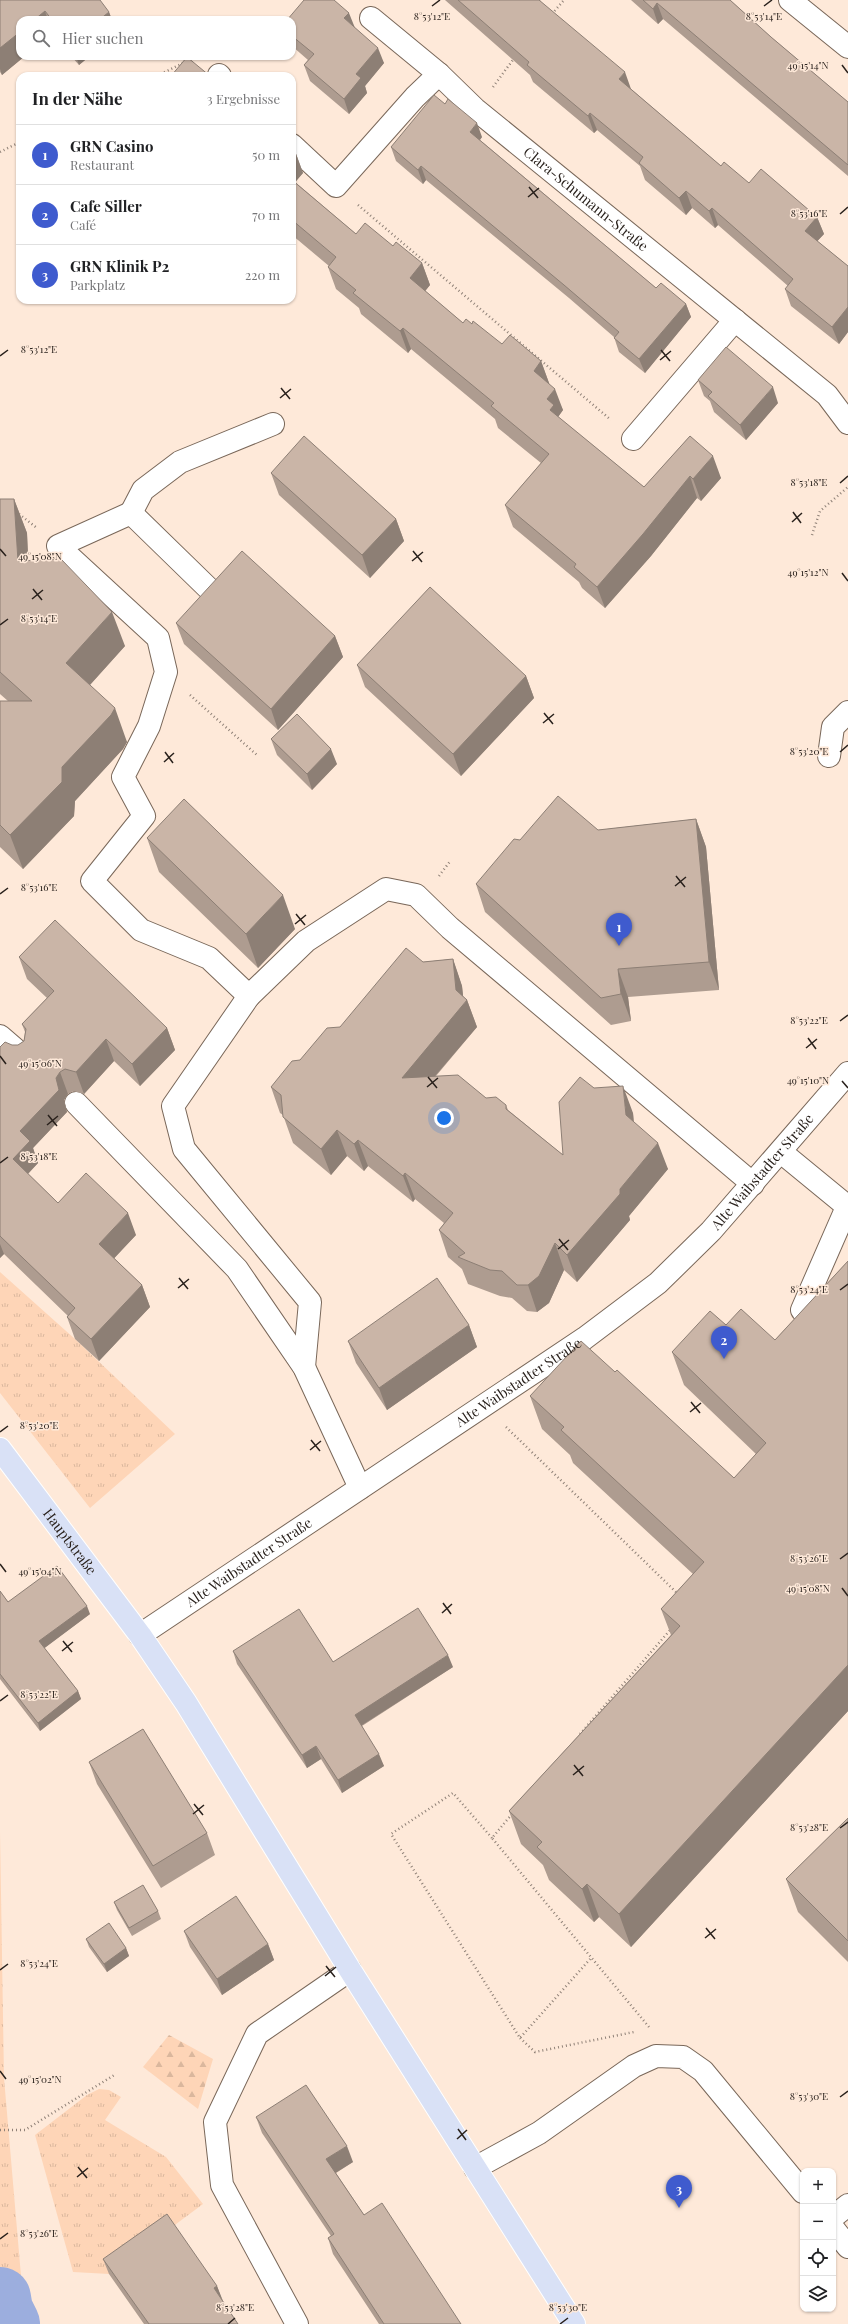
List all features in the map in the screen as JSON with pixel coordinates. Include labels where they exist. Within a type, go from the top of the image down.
[{"type":"main road","name":"Hauptstraße","points":[[0,1448],[140,1634],[186,1703],[350,1970],[574,2324]]},
{"type":"street","points":[[790,0],[848,47]]},
{"type":"street","name":"Clara-Schumann-Straße","points":[[371,18],[439,74],[476,109],[827,395],[848,423]]},
{"type":"street","points":[[296,149],[336,186],[415,97],[439,74]]},
{"type":"street","points":[[633,438],[735,320]]},
{"type":"street","points":[[249,996],[209,958],[141,930],[92,881],[144,816],[123,777],[149,726],[166,672],[158,638],[58,546],[131,513],[144,490],[180,462],[274,424]]},
{"type":"street","points":[[131,513],[208,588]]},
{"type":"street","points":[[829,756],[833,728],[848,712]]},
{"type":"street","points":[[304,1367],[310,1302],[184,1149],[173,1106],[249,996],[306,941],[386,889],[416,895],[450,928],[753,1184]]},
{"type":"street","points":[[0,1036],[22,1055]]},
{"type":"street","name":"Alte Waibstadter Straße","points":[[140,1634],[585,1338],[658,1283],[711,1231],[848,1073]]},
{"type":"street","points":[[76,1103],[237,1269],[304,1367],[360,1488]]},
{"type":"street","points":[[781,1152],[848,1207],[802,1310]]},
{"type":"street","points":[[297,2324],[222,2185],[214,2122],[257,2034],[350,1970]]},
{"type":"street","points":[[474,2168],[539,2133],[634,2066],[656,2056],[683,2057],[703,2070],[800,2188]]},
{"type":"street","points":[[836,2215],[848,2205]]},
{"type":"street","points":[[836,2232],[848,2247]]},
{"type":"path","points":[[549,17],[564,0]]},
{"type":"path","points":[[476,109],[519,52]]},
{"type":"path","points":[[165,72],[191,60]]},
{"type":"path","points":[[198,60],[214,72]]},
{"type":"path","points":[[0,152],[16,144]]},
{"type":"path","points":[[336,186],[633,438]]},
{"type":"path","points":[[812,535],[820,511],[848,487]]},
{"type":"path","points":[[17,514],[58,546]]},
{"type":"path","points":[[166,672],[258,756]]},
{"type":"path","points":[[437,878],[451,860]]},
{"type":"path","points":[[486,1404],[517,1441],[680,1596]]},
{"type":"path","points":[[577,1738],[676,1624]]},
{"type":"path","points":[[453,1793],[492,1838],[592,1958],[650,2028],[535,2052],[520,2038],[391,1834],[453,1793]]},
{"type":"path","points":[[492,1838],[517,1809]]},
{"type":"path","points":[[520,2038],[592,1958]]},
{"type":"path","points":[[0,2130],[25,2130],[116,2074]]},
{"type":"green space","points":[[0,1272],[75,1339],[175,1434],[90,1508],[0,1393]]},
{"type":"green space","points":[[0,1831],[4,2078],[23,2299],[33,2324],[0,2324]]},
{"type":"green space","points":[[169,2035],[213,2059],[198,2109],[143,2067]]},
{"type":"green space","points":[[99,2089],[109,2090],[121,2097],[105,2120],[166,2157],[203,2204],[109,2274],[73,2272],[35,2135],[87,2095]]},
{"type":"building","points":[[0,0],[100,0],[109,12],[104,16],[49,16],[45,11],[39,16],[16,16],[16,35],[0,48]]},
{"type":"building","points":[[304,0],[334,0],[349,13],[344,18],[378,48],[356,74],[361,78],[344,99],[304,65],[314,54],[296,39],[296,16],[290,16]]},
{"type":"building","points":[[458,0],[539,0],[625,72],[619,79],[721,166],[724,162],[749,183],[761,169],[817,217],[805,231],[848,266],[848,307],[832,327],[785,289],[793,279],[712,208],[709,211],[686,191],[679,198],[639,163],[643,157],[590,113],[588,116],[527,65],[529,62]]},
{"type":"building","points":[[643,0],[730,0],[848,102],[848,165],[657,3],[653,9]]},
{"type":"building","points":[[184,60],[191,60],[205,72],[174,72]]},
{"type":"building","points":[[434,95],[445,104],[448,99],[477,123],[470,132],[656,288],[661,283],[686,304],[639,359],[614,338],[619,332],[421,166],[418,170],[391,147]]},
{"type":"building","points":[[296,183],[356,234],[365,223],[393,246],[396,242],[422,263],[410,278],[463,323],[466,319],[472,324],[473,321],[502,344],[510,335],[541,361],[534,371],[555,389],[547,399],[554,405],[550,410],[644,487],[690,436],[713,456],[693,479],[690,476],[643,534],[597,587],[574,567],[576,564],[505,505],[549,454],[491,406],[494,403],[403,328],[400,331],[353,293],[356,290],[328,267],[336,257],[296,223]]},
{"type":"building","points":[[726,347],[773,387],[740,425],[708,396],[712,392],[698,380]]},
{"type":"building","points":[[304,436],[396,519],[362,555],[271,473]]},
{"type":"building","points":[[0,499],[14,499],[18,561],[61,559],[112,612],[66,663],[115,708],[111,715],[62,767],[62,782],[10,835],[0,825],[0,701],[32,701],[0,672]]},
{"type":"building","points":[[242,551],[335,636],[271,709],[176,623]]},
{"type":"building","points":[[430,587],[526,676],[453,754],[357,665]]},
{"type":"building","points":[[297,714],[331,749],[307,774],[271,739]]},
{"type":"building","points":[[558,796],[598,830],[696,819],[709,962],[618,969],[621,994],[601,998],[476,884],[514,839],[520,840]]},
{"type":"building","points":[[184,799],[283,895],[246,934],[147,838]]},
{"type":"building","points":[[55,920],[167,1028],[132,1064],[106,1039],[76,1072],[65,1069],[60,1072],[56,1078],[59,1090],[20,1131],[30,1141],[13,1159],[58,1203],[86,1173],[128,1213],[99,1244],[142,1285],[91,1339],[67,1317],[75,1308],[0,1236],[0,1047],[5,1042],[12,1045],[18,1045],[24,1041],[26,1029],[22,1024],[54,991],[19,957]]},
{"type":"building","points":[[406,948],[423,962],[453,959],[456,990],[467,1000],[402,1078],[458,1075],[486,1098],[496,1097],[506,1105],[506,1109],[563,1155],[559,1102],[580,1077],[594,1088],[623,1086],[626,1115],[658,1143],[620,1189],[620,1194],[567,1255],[555,1243],[539,1276],[528,1285],[517,1285],[502,1271],[490,1270],[458,1257],[465,1253],[439,1230],[453,1213],[405,1173],[403,1176],[358,1140],[354,1144],[337,1130],[321,1149],[283,1117],[281,1095],[271,1087],[292,1061],[300,1060],[327,1028],[340,1027]]},
{"type":"building","points":[[848,1261],[848,1665],[619,1914],[587,1884],[582,1889],[537,1847],[542,1842],[509,1811],[680,1626],[661,1609],[704,1562],[561,1430],[564,1427],[530,1396],[581,1341],[615,1372],[617,1370],[734,1478],[766,1443],[672,1352],[710,1311],[726,1325],[741,1309],[775,1340]]},
{"type":"building","points":[[437,1278],[469,1325],[379,1388],[348,1341]]},
{"type":"building","points":[[57,1566],[87,1606],[39,1641],[78,1691],[38,1723],[0,1674],[0,1591],[8,1602]]},
{"type":"building","points":[[418,1608],[448,1655],[355,1715],[379,1754],[338,1780],[316,1746],[302,1755],[233,1651],[299,1609],[333,1662]]},
{"type":"building","points":[[143,1729],[207,1833],[153,1866],[89,1762]]},
{"type":"building","points":[[848,1818],[848,1941],[786,1879]]},
{"type":"building","points":[[143,1885],[158,1911],[129,1928],[114,1902]]},
{"type":"building","points":[[236,1896],[268,1944],[217,1979],[184,1931]]},
{"type":"building","points":[[109,1923],[126,1948],[104,1964],[86,1939]]},
{"type":"building","points":[[306,2085],[347,2146],[326,2159],[364,2215],[382,2203],[461,2324],[384,2324],[328,2238],[334,2234],[256,2117]]},
{"type":"building","points":[[167,2214],[217,2286],[214,2288],[238,2324],[149,2324],[103,2259]]},
{"type":"waterway","points":[[0,2298],[2,2310],[9,2324]]},
{"type":"place","name":"GRN Casino","points":[[619,946]]},
{"type":"place","name":"Cafe Siller","points":[[724,1359]]},
{"type":"place","name":"GRN Klinik P2","points":[[679,2208]]}]
